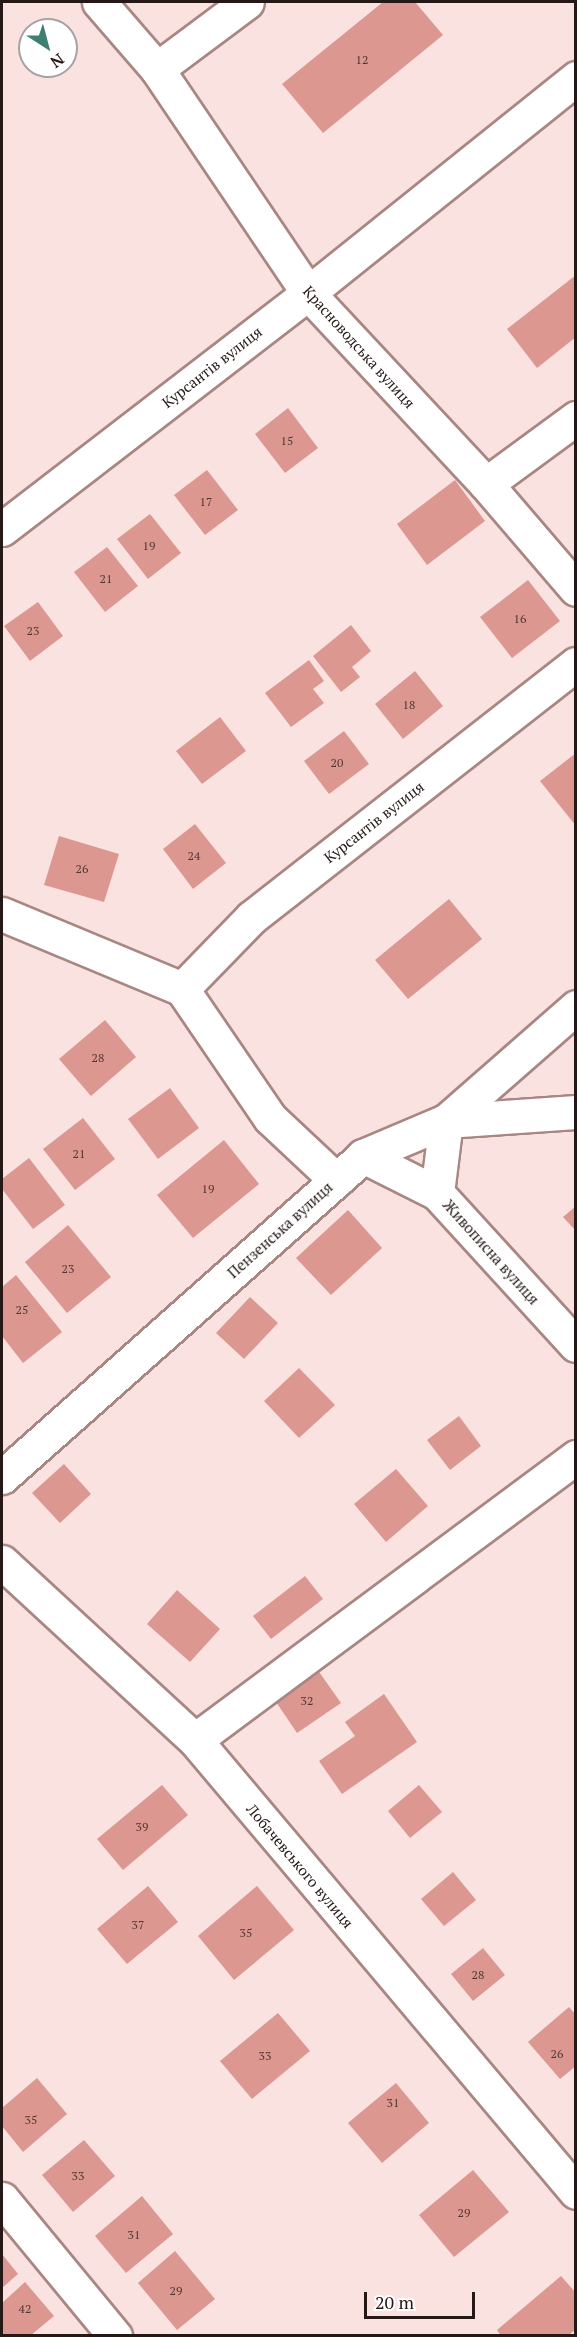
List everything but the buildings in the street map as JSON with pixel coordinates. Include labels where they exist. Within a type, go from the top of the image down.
[{"type":"street","name":"Красноводська вулиця","points":[[99,2],[157,69],[308,293],[486,484],[576,589]]},
{"type":"street","points":[[157,69],[247,2]]},
{"type":"street","name":"Курсантів вулиця","points":[[2,529],[308,293],[576,78]]},
{"type":"street","points":[[486,484],[576,418]]},
{"type":"street","name":"Курсантів вулиця","points":[[182,989],[252,917],[576,664]]},
{"type":"street","points":[[2,914],[182,989],[270,1118],[336,1180]]},
{"type":"street","name":"Пензенська вулиця","points":[[2,1477],[363,1156],[446,1121],[576,1007]]},
{"type":"street","points":[[437,1193],[446,1121],[576,1112]]},
{"type":"street","name":"Живописна вулиця","points":[[363,1156],[437,1193],[576,1345]]},
{"type":"street","points":[[195,1740],[576,1457]]},
{"type":"street","name":"Лобачевського вулиця","points":[[2,1562],[195,1740],[576,2192]]},
{"type":"street","points":[[2,2199],[114,2336]]}]
